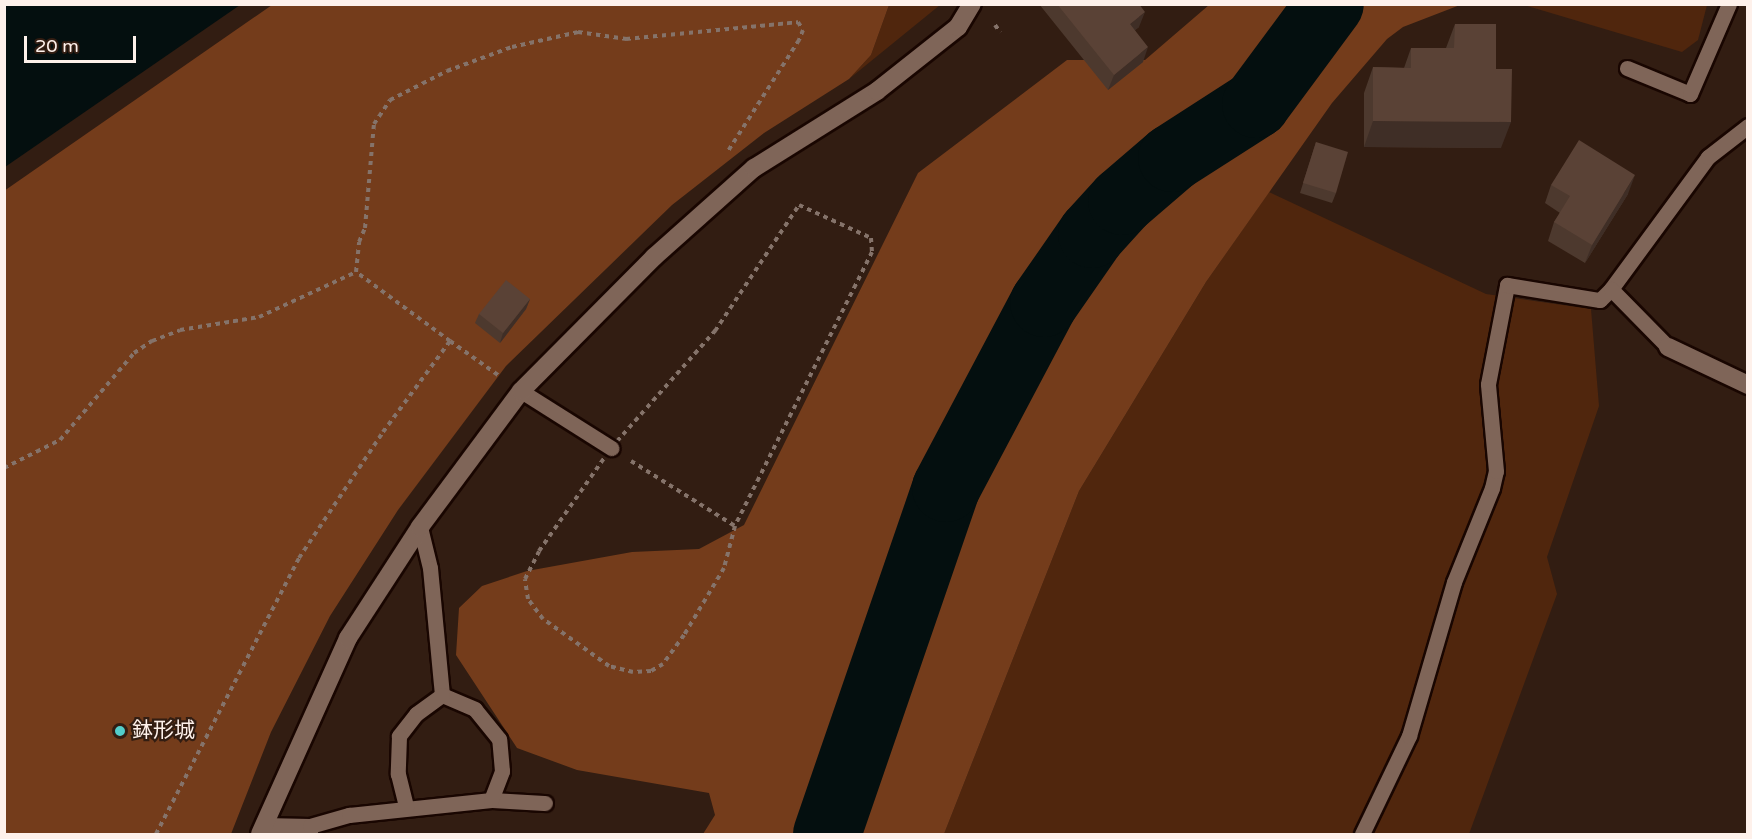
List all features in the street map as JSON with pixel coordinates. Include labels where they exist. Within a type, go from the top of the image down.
[{"type":"street","points":[[262,830],[348,638],[420,527],[521,392],[654,256],[754,168],[877,91],[958,27],[972,4]]},
{"type":"street","points":[[1668,347],[1748,386]]},
{"type":"lane","points":[[1627,68],[1690,94],[1729,4]]},
{"type":"lane","points":[[1362,834],[1409,736],[1454,582],[1492,488],[1496,471],[1488,384],[1499,341],[1504,289],[1507,285],[1600,300],[1611,289],[1708,157],[1748,126]]},
{"type":"lane","points":[[1611,289],[1668,347]]},
{"type":"lane","points":[[521,392],[611,448]]},
{"type":"lane","points":[[420,527],[430,568],[442,695]]},
{"type":"lane","points":[[442,695],[475,709],[499,739],[502,771],[491,800]]},
{"type":"lane","points":[[406,807],[398,774],[399,736],[416,714],[442,695]]},
{"type":"lane","points":[[262,830],[310,830],[406,807],[491,800],[545,803]]},
{"type":"path","points":[[356,272],[359,242],[365,228],[374,124],[390,100],[447,71],[512,47],[578,32],[626,39],[798,22],[802,25],[799,40],[729,147],[731,189]]},
{"type":"path","points":[[995,25],[1000,32]]},
{"type":"path","points":[[799,205],[871,238],[872,252],[735,526],[724,568],[663,664],[633,672],[609,666],[543,619],[528,599],[525,579],[539,551],[611,448],[716,331],[799,205]]},
{"type":"path","points":[[356,272],[521,392]]},
{"type":"path","points":[[4,468],[60,440],[134,353],[152,342],[180,330],[259,317],[356,272]]},
{"type":"path","points":[[156,834],[299,558],[383,432],[450,341]]},
{"type":"path","points":[[611,448],[735,526]]},
{"type":"shaded area","points":[[5,4],[240,4],[240,5],[5,167]]},
{"type":"shaded area","points":[[272,5],[889,5],[871,55],[849,79],[764,133],[672,205],[506,366],[398,510],[330,616],[271,732],[231,834],[5,834],[4,191]]},
{"type":"shaded area","points":[[889,5],[940,5],[849,79],[871,55]]},
{"type":"shaded area","points":[[1209,5],[1460,5],[1403,27],[1387,39],[1332,103],[1206,282],[1079,491],[944,834],[703,834],[715,815],[709,793],[577,770],[517,748],[456,655],[459,608],[482,586],[527,571],[632,552],[699,549],[744,525],[918,173],[1067,60],[1145,60]]},
{"type":"shaded area","points":[[1524,5],[1707,5],[1698,40],[1682,52]]},
{"type":"shaded area","points":[[1269,192],[1486,294],[1591,309],[1599,406],[1547,557],[1557,594],[1469,834],[944,834],[1079,491],[1206,282]]},
{"type":"building","points":[[1057,4],[1139,4],[1145,12],[1130,24],[1148,47],[1114,75]]},
{"type":"building","points":[[1455,24],[1496,24],[1496,69],[1512,69],[1511,122],[1373,121],[1373,67],[1411,68],[1411,48],[1454,48]]},
{"type":"building","points":[[1579,140],[1635,175],[1592,245],[1554,222],[1570,196],[1551,185]]},
{"type":"building","points":[[1316,142],[1348,152],[1336,193],[1303,183]]},
{"type":"building","points":[[506,280],[530,299],[503,333],[479,314]]},
{"type":"waterway","points":[[827,834],[946,488],[1044,303],[1092,234],[1122,201],[1172,158],[1256,104],[1330,4]]},
{"type":"place","name":"鉢形城","points":[[120,731]]}]
